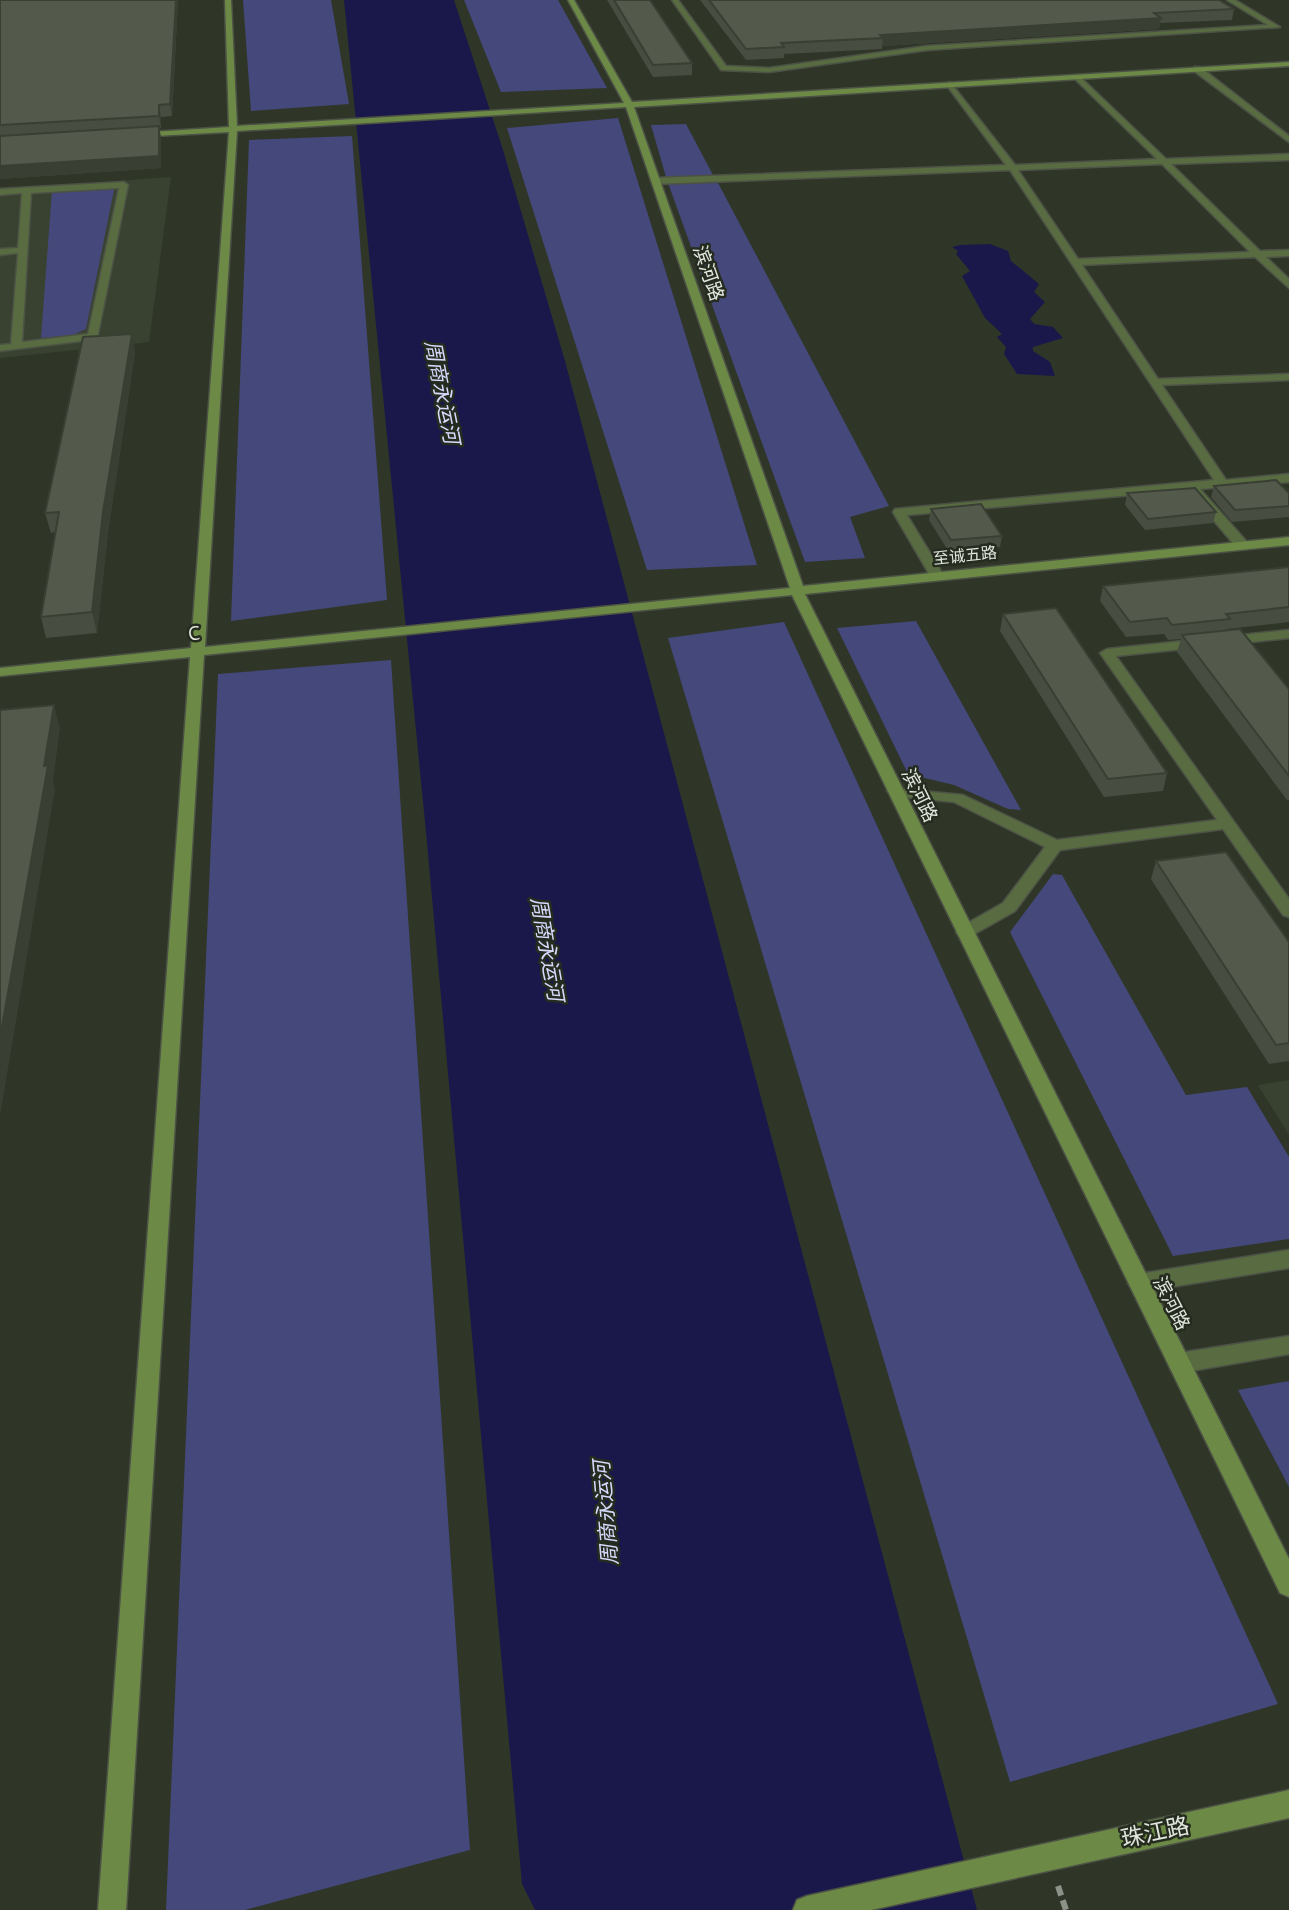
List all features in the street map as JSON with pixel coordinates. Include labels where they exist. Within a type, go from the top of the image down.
[{"type":"street","points":[[112,1910],[200,652],[233,129],[228,0]]},
{"type":"street","name":"滨河路","points":[[571,0],[629,104],[797,590],[1289,1585]]},
{"type":"street","points":[[124,136],[1289,64]]},
{"type":"street","name":"至诚五路","points":[[644,607],[1289,541]]},
{"type":"street","name":"C","points":[[0,672],[644,607]]},
{"type":"street","name":"珠江路","points":[[807,1910],[1289,1804]]},
{"type":"lane","points":[[675,0],[724,68],[769,70],[927,48],[1276,27],[1230,0]]},
{"type":"lane","points":[[1197,69],[1229,91],[1289,140]]},
{"type":"lane","points":[[1078,76],[1289,285]]},
{"type":"lane","points":[[950,84],[1012,167],[1222,483]]},
{"type":"lane","points":[[655,181],[1289,157]]},
{"type":"lane","points":[[0,192],[124,185],[93,337],[0,348]]},
{"type":"lane","points":[[16,346],[27,190]]},
{"type":"lane","points":[[0,252],[23,250]]},
{"type":"lane","points":[[1074,262],[1289,253]]},
{"type":"lane","points":[[1154,382],[1289,377]]},
{"type":"lane","points":[[937,576],[899,512],[1289,478]]},
{"type":"lane","points":[[1191,486],[1242,545]]},
{"type":"lane","points":[[1289,634],[1107,653],[1289,912]]},
{"type":"lane","points":[[895,791],[957,798],[1055,845],[1227,824]]},
{"type":"lane","points":[[965,932],[1009,907],[1055,845]]},
{"type":"lane","points":[[1139,1283],[1289,1259]]},
{"type":"lane","points":[[1179,1363],[1289,1345]]},
{"type":"shaded area","points":[[243,0],[331,0],[349,104],[251,111]]},
{"type":"shaded area","points":[[464,0],[558,0],[607,88],[501,92]]},
{"type":"shaded area","points":[[618,118],[757,565],[647,570],[507,128]]},
{"type":"shaded area","points":[[686,124],[713,175],[666,177],[651,125]]},
{"type":"shaded area","points":[[352,136],[387,600],[231,621],[249,140]]},
{"type":"shaded area","points":[[171,177],[149,342],[0,358],[0,190]]},
{"type":"shaded area","points":[[717,181],[889,506],[850,517],[865,558],[805,562],[668,183]]},
{"type":"shaded area","points":[[109,187],[114,190],[86,329],[73,335],[41,338],[52,190]]},
{"type":"shaded area","points":[[916,621],[1021,810],[1008,809],[954,785],[908,774],[837,628]]},
{"type":"shaded area","points":[[784,622],[1278,1704],[1010,1782],[668,638]]},
{"type":"shaded area","points":[[391,660],[470,1850],[245,1910],[166,1910],[218,674]]},
{"type":"shaded area","points":[[1053,874],[1062,875],[1186,1095],[1247,1087],[1289,1157],[1289,1239],[1173,1256],[1010,932]]},
{"type":"shaded area","points":[[1289,1080],[1289,1135],[1258,1085]]},
{"type":"shaded area","points":[[1289,1381],[1289,1487],[1238,1390]]},
{"type":"water","name":"周商永运河","points":[[344,0],[454,0],[503,150],[565,361],[977,1910],[535,1910],[522,1884],[426,832]]},
{"type":"water","points":[[990,244],[1008,251],[1011,261],[1039,284],[1034,292],[1045,302],[1030,319],[1034,324],[1053,327],[1063,338],[1033,347],[1033,351],[1050,362],[1055,376],[1017,374],[1004,354],[1006,347],[997,337],[1002,334],[985,318],[962,276],[970,271],[956,254],[958,251],[952,247]]},
{"type":"building","points":[[0,0],[176,0],[170,104],[159,105],[159,116],[0,125]]},
{"type":"building","points":[[614,0],[650,0],[692,63],[653,65]]},
{"type":"building","points":[[709,0],[1219,0],[1234,9],[1154,13],[1161,18],[781,43],[784,47],[746,49]]},
{"type":"building","points":[[159,126],[159,156],[0,166],[0,136]]},
{"type":"building","points":[[132,334],[103,512],[92,612],[41,617],[59,512],[45,513],[83,337]]},
{"type":"building","points":[[1276,480],[1289,493],[1289,506],[1235,510],[1214,486]]},
{"type":"building","points":[[1195,488],[1216,512],[1148,519],[1127,493]]},
{"type":"building","points":[[981,504],[1002,536],[951,540],[931,509]]},
{"type":"building","points":[[1289,567],[1289,607],[1226,614],[1230,619],[1172,625],[1167,618],[1130,622],[1103,586]]},
{"type":"building","points":[[1056,608],[1167,773],[1108,779],[1003,614]]},
{"type":"building","points":[[1240,629],[1289,689],[1289,776],[1182,635]]},
{"type":"building","points":[[54,705],[44,766],[48,765],[0,1038],[0,710]]},
{"type":"building","points":[[1226,852],[1289,942],[1289,1043],[1276,1045],[1156,861]]}]
